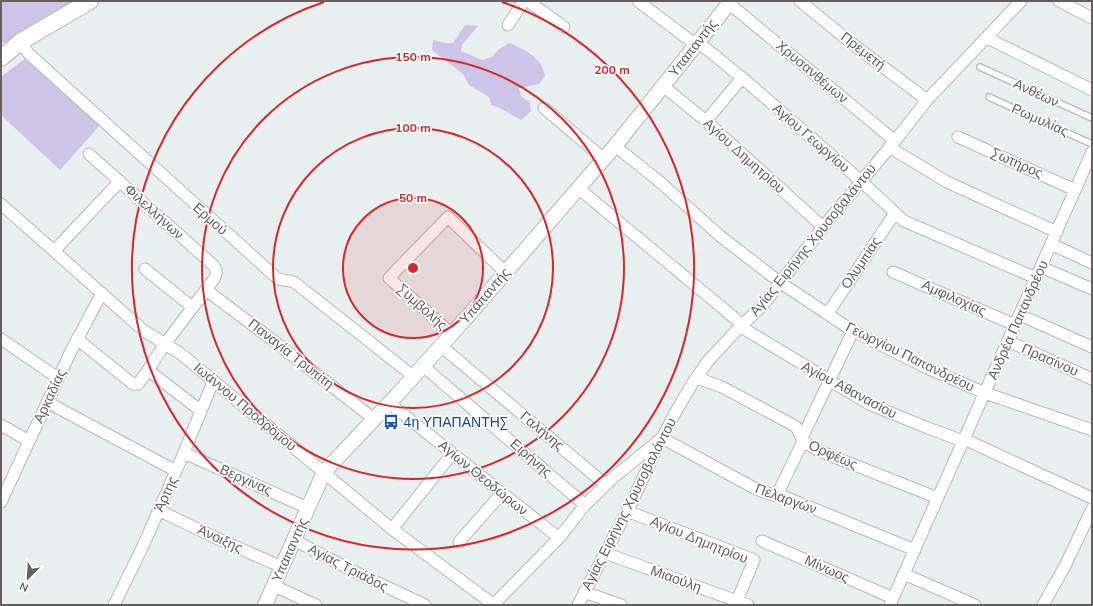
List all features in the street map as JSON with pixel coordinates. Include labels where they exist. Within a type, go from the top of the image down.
[{"type":"main road","points":[[1,58],[20,42],[90,1]]},
{"type":"street","points":[[508,25],[524,1]]},
{"type":"street","points":[[528,1],[564,27]]},
{"type":"street","name":"Αγίου Γεωργίου","points":[[638,1],[697,43],[742,78],[861,181],[904,221],[1036,278]]},
{"type":"street","name":"Πρεμετή","points":[[800,1],[850,42],[927,100]]},
{"type":"street","name":"Αγίας Ειρήνης Χρυσοβαλάντου","points":[[578,605],[627,511],[674,415],[708,361],[763,305],[822,227],[927,100],[1021,1]]},
{"type":"street","points":[[1059,1],[1092,18]]},
{"type":"street","name":"Υπαπαντής","points":[[265,605],[324,472],[452,334],[604,159],[728,2]]},
{"type":"street","name":"Χρυσανθέμων","points":[[728,2],[892,144],[947,182],[1057,232]]},
{"type":"street","points":[[987,38],[1092,90]]},
{"type":"street","points":[[1,50],[20,42]]},
{"type":"street","name":"Ερμού","points":[[20,42],[28,53],[277,278],[280,280],[291,280],[418,371]]},
{"type":"street","points":[[706,121],[742,78]]},
{"type":"street","name":"Αγίου Δημητρίου","points":[[663,86],[706,121],[822,227]]},
{"type":"street","points":[[544,108],[604,159]]},
{"type":"street","name":"Σωτήρος","points":[[958,137],[1075,190]]},
{"type":"street","name":"Γεωργίου Παπανδρέου","points":[[615,146],[660,182],[720,236],[780,283],[828,313],[853,331],[927,368],[985,393],[1092,430]]},
{"type":"street","name":"Ανδρέα Παπανδρέου","points":[[891,602],[1092,152]]},
{"type":"street","points":[[90,154],[120,181]]},
{"type":"street","name":"Φιλελλήνων","points":[[54,251],[94,211],[120,181],[213,265],[217,274],[206,290]]},
{"type":"street","name":"Αγίου Αθανασίου","points":[[578,188],[742,326],[830,381],[884,411],[964,440],[1092,498]]},
{"type":"street","name":"Ιωάννου Προδρόμου","points":[[1,204],[143,330],[181,354],[392,529],[494,605]]},
{"type":"street","name":"Ολυμπίας","points":[[828,313],[895,213]]},
{"type":"street","name":"Συμβολής","points":[[452,334],[389,278],[448,217],[505,272]]},
{"type":"street","points":[[1051,244],[1092,263]]},
{"type":"street","points":[[1041,268],[1092,289]]},
{"type":"street","points":[[145,269],[192,307]]},
{"type":"street","name":"Αμφιλοχίας","points":[[893,272],[1092,348]]},
{"type":"street","points":[[77,339],[135,384],[138,384],[165,344],[206,290]]},
{"type":"street","name":"Παναγία Τρυπίτη","points":[[206,290],[374,419]]},
{"type":"street","name":"Αρκαδίας","points":[[1,502],[4,489],[29,441],[77,339],[102,293]]},
{"type":"street","points":[[777,495],[853,331]]},
{"type":"street","points":[[1,339],[58,378]]},
{"type":"street","name":"Πρασίνου","points":[[1008,341],[1092,379]]},
{"type":"street","name":"Γαλήνης","points":[[441,346],[606,485]]},
{"type":"street","points":[[148,370],[201,411]]},
{"type":"street","name":"Ειρήνης","points":[[418,371],[460,397],[585,505]]},
{"type":"street","name":"Ορφέως","points":[[697,378],[722,387],[795,426],[802,440],[818,451],[938,498]]},
{"type":"street","name":"Άρτης","points":[[114,605],[143,546],[184,453],[213,382]]},
{"type":"street","points":[[47,402],[176,471]]},
{"type":"street","name":"Αγίων Θεοδώρων","points":[[389,403],[559,538]]},
{"type":"street","points":[[1,425],[29,441]]},
{"type":"street","points":[[494,605],[559,538],[585,505],[606,485],[662,438]]},
{"type":"street","name":"Πελαργών","points":[[662,438],[756,489],[785,497],[915,550]]},
{"type":"street","name":"Βεργίνας","points":[[184,453],[308,508]]},
{"type":"street","points":[[392,529],[452,454]]},
{"type":"street","points":[[459,542],[502,494]]},
{"type":"street","points":[[1043,605],[1092,509]]},
{"type":"street","name":"Άνοιξης","points":[[158,510],[282,567]]},
{"type":"street","name":"Αγίου Δημητρίου","points":[[627,511],[754,560],[737,601]]},
{"type":"street","name":"Αγίας Τριάδος","points":[[294,540],[357,573],[424,605]]},
{"type":"street","name":"Μίνωος","points":[[762,541],[891,602]]},
{"type":"street","name":"Μιαούλη","points":[[605,553],[748,605]]},
{"type":"street","points":[[904,574],[975,605]]},
{"type":"street","points":[[274,586],[316,605]]},
{"type":"street","points":[[584,592],[620,605]]},
{"type":"lane","name":"Ανθέων","points":[[980,67],[1092,118]]},
{"type":"lane","name":"Ρωμυλίας","points":[[989,97],[1092,144]]},
{"type":"shaded area","points":[[1,1],[84,1],[1,44]]},
{"type":"shaded area","points":[[465,25],[478,26],[462,45],[461,51],[482,60],[492,57],[499,49],[510,43],[532,55],[541,64],[545,76],[539,84],[519,88],[521,96],[530,103],[531,111],[521,120],[498,107],[491,105],[489,97],[469,85],[463,74],[432,50],[433,40],[453,43]]},
{"type":"shaded area","points":[[27,57],[100,125],[60,170],[1,115],[1,77]]},
{"type":"place","name":"4η ΥΠΑΠΑΝΤΗΣ","points":[[391,422]]}]
